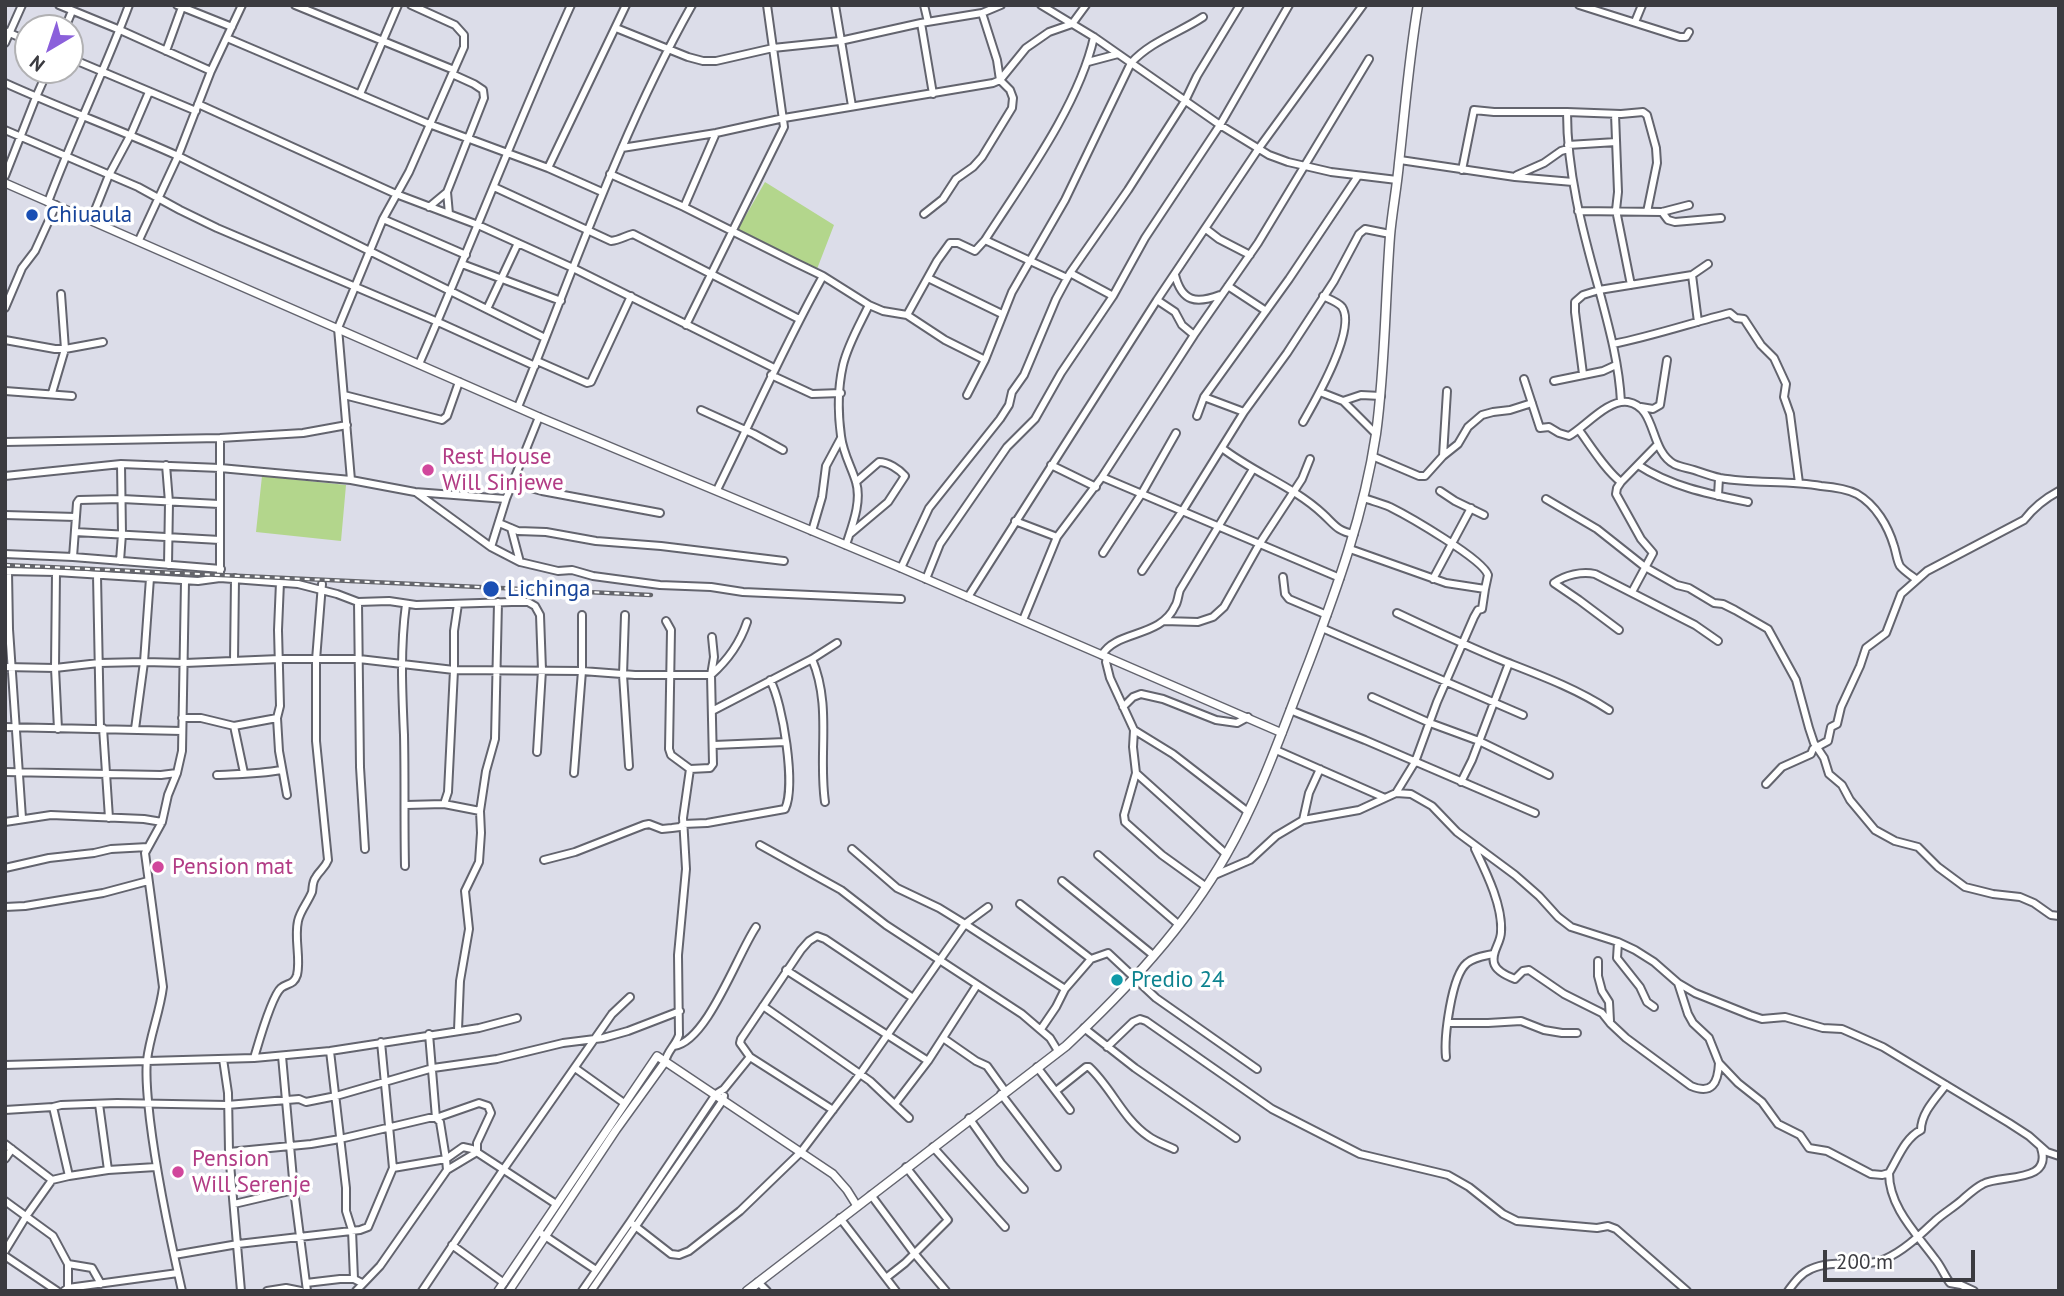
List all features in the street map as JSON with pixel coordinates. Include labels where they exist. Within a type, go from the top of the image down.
[{"type":"main road","points":[[747,1291],[1058,1051],[1084,1028],[1153,955],[1178,924],[1213,876],[1248,812],[1276,750],[1322,628],[1350,549],[1364,498],[1381,396],[1390,234],[1400,160],[1406,80],[1418,5]]},
{"type":"street","points":[[5,43],[7,32],[22,5]]},
{"type":"street","points":[[59,5],[211,71]]},
{"type":"street","points":[[5,308],[22,268],[35,251],[65,155],[103,72],[129,5]]},
{"type":"street","points":[[139,240],[242,5]]},
{"type":"street","points":[[295,5],[453,72],[482,90],[484,98],[447,192],[449,214]]},
{"type":"street","points":[[360,94],[398,5]]},
{"type":"street","points":[[351,480],[338,328],[383,219],[409,172],[464,47],[464,35],[455,26],[411,5]]},
{"type":"street","points":[[419,364],[494,187],[506,152],[571,5]]},
{"type":"street","points":[[548,167],[626,5]]},
{"type":"street","points":[[518,407],[602,191],[668,49],[692,5]]},
{"type":"street","points":[[687,325],[785,127],[767,5]]},
{"type":"street","points":[[835,5],[852,106]]},
{"type":"street","points":[[924,5],[933,94]]},
{"type":"street","points":[[616,28],[704,61],[716,61],[773,48],[840,41],[924,22],[982,13],[1001,5]]},
{"type":"street","points":[[1041,5],[1094,37],[1220,125],[1269,155],[1304,166],[1397,180]]},
{"type":"street","points":[[622,148],[1000,80],[1026,48],[1039,37],[1072,24],[1086,5]]},
{"type":"street","points":[[901,568],[929,508],[1009,405],[1012,392],[1024,375],[1068,276],[1185,101],[1240,5]]},
{"type":"street","points":[[926,579],[940,544],[1007,447],[1035,419],[1061,373],[1113,296],[1145,238],[1220,125],[1289,5]]},
{"type":"street","points":[[968,597],[1157,300],[1258,148],[1363,5]]},
{"type":"street","points":[[1579,5],[1680,37],[1686,37],[1689,32]]},
{"type":"street","points":[[1635,22],[1642,5]]},
{"type":"street","points":[[166,51],[180,6],[232,27]]},
{"type":"street","points":[[923,214],[943,199],[956,180],[982,157],[1012,108],[1013,97],[1000,80],[997,60],[982,13]]},
{"type":"street","points":[[967,395],[1028,261],[1065,200],[1131,63],[1154,44],[1203,17]]},
{"type":"street","points":[[907,315],[950,243],[958,243],[975,251],[985,240],[1048,140],[1088,62],[1094,37]]},
{"type":"street","points":[[227,38],[429,124],[548,167],[602,191]]},
{"type":"street","points":[[1088,62],[1118,54]]},
{"type":"street","points":[[1023,620],[1057,537],[1102,478],[1250,254],[1369,59]]},
{"type":"street","points":[[84,64],[149,92],[197,108],[396,194],[518,243],[631,296],[773,371],[806,392],[841,393]]},
{"type":"street","points":[[5,83],[178,156],[545,338]]},
{"type":"street","points":[[5,176],[42,84]]},
{"type":"street","points":[[91,220],[149,92]]},
{"type":"street","points":[[1462,170],[1474,110],[1615,114],[1643,112],[1650,119],[1657,163],[1647,212]]},
{"type":"street","points":[[1567,112],[1568,147],[1578,211],[1613,344],[1621,402]]},
{"type":"street","points":[[1615,114],[1618,192],[1616,211],[1631,285]]},
{"type":"street","points":[[5,130],[138,187],[217,228],[354,288],[587,383],[591,383],[631,296]]},
{"type":"street","points":[[684,207],[716,133]]},
{"type":"street","points":[[1515,177],[1544,163],[1568,147],[1616,142]]},
{"type":"street","points":[[1400,160],[1515,177],[1573,182]]},
{"type":"street","points":[[610,174],[734,231],[822,276],[869,305],[883,311],[907,315],[945,340],[985,360]]},
{"type":"street","points":[[1197,416],[1204,397],[1358,176]]},
{"type":"street","points":[[5,183],[538,417],[901,568],[1282,733]]},
{"type":"street","points":[[494,187],[611,241],[633,234],[799,319]]},
{"type":"street","points":[[429,207],[447,192]]},
{"type":"street","points":[[1578,211],[1662,212],[1689,205]]},
{"type":"street","points":[[1662,212],[1668,220],[1675,222],[1721,218]]},
{"type":"street","points":[[383,219],[466,255]]},
{"type":"street","points":[[1206,229],[1219,239],[1250,254]]},
{"type":"street","points":[[1142,571],[1244,412],[1334,281],[1362,230],[1390,234]]},
{"type":"street","points":[[985,240],[1113,296]]},
{"type":"street","points":[[487,309],[518,243]]},
{"type":"street","points":[[462,264],[561,301]]},
{"type":"street","points":[[1583,374],[1575,302],[1583,295],[1599,290],[1692,275],[1708,264]]},
{"type":"street","points":[[1175,275],[1180,290],[1195,300],[1203,301],[1222,294]]},
{"type":"street","points":[[1692,275],[1698,321]]},
{"type":"street","points":[[717,490],[773,371],[822,276]]},
{"type":"street","points":[[928,278],[1002,314]]},
{"type":"street","points":[[1228,286],[1266,311]]},
{"type":"street","points":[[52,393],[65,349],[61,294]]},
{"type":"street","points":[[1303,422],[1320,392],[1346,324],[1343,308],[1323,296]]},
{"type":"street","points":[[1157,300],[1175,312],[1182,325],[1194,335]]},
{"type":"street","points":[[846,545],[858,495],[841,438],[843,367],[869,305]]},
{"type":"street","points":[[1613,344],[1646,338],[1730,313],[1736,318],[1744,319],[1761,345],[1774,358],[1786,384],[1784,397],[1790,414],[1799,483]]},
{"type":"street","points":[[5,340],[65,349],[103,342]]},
{"type":"street","points":[[1524,379],[1541,428],[1549,427],[1569,436],[1592,417],[1621,402],[1653,409],[1660,405],[1667,360]]},
{"type":"street","points":[[1554,381],[1603,371],[1616,365]]},
{"type":"street","points":[[344,395],[442,420],[447,416],[459,382]]},
{"type":"street","points":[[5,391],[72,396]]},
{"type":"street","points":[[1443,456],[1447,391]]},
{"type":"street","points":[[1320,392],[1343,401],[1376,434]]},
{"type":"street","points":[[825,394],[840,407]]},
{"type":"street","points":[[1343,401],[1360,394],[1381,396]]},
{"type":"street","points":[[1204,397],[1244,412]]},
{"type":"street","points":[[1372,456],[1422,477],[1458,444],[1468,427],[1482,415],[1532,403]]},
{"type":"street","points":[[1641,407],[1647,414],[1657,445],[1671,462],[1719,478],[1799,483],[1838,488],[1857,494],[1885,522],[1900,565],[1917,580]]},
{"type":"street","points":[[701,410],[783,450]]},
{"type":"street","points":[[491,547],[506,499],[538,417]]},
{"type":"street","points":[[5,442],[220,438],[303,433],[346,425]]},
{"type":"street","points":[[1579,430],[1613,476],[1621,481]]},
{"type":"street","points":[[1103,553],[1142,493],[1176,433]]},
{"type":"street","points":[[220,438],[220,578]]},
{"type":"street","points":[[812,531],[822,497],[826,466],[841,438]]},
{"type":"street","points":[[1632,592],[1653,553],[1635,530],[1616,494],[1617,488],[1657,445]]},
{"type":"street","points":[[1222,448],[1253,469],[1294,491],[1343,532],[1354,534]]},
{"type":"street","points":[[1164,621],[1198,622],[1213,617],[1224,607],[1259,543],[1302,479],[1310,459]]},
{"type":"street","points":[[849,534],[888,502],[905,477],[895,468],[879,462],[856,482]]},
{"type":"street","points":[[5,476],[121,464],[166,465],[351,480],[415,492],[506,499]]},
{"type":"street","points":[[120,561],[121,464]]},
{"type":"street","points":[[166,465],[169,502],[168,565]]},
{"type":"street","points":[[1051,465],[1096,486]]},
{"type":"street","points":[[1638,465],[1676,485],[1748,502]]},
{"type":"street","points":[[1248,812],[1173,754],[1135,730],[1110,678],[1104,656],[1106,649],[1120,640],[1143,633],[1164,621],[1176,605],[1180,590],[1253,469]]},
{"type":"street","points":[[1102,478],[1340,578]]},
{"type":"street","points":[[1718,496],[1719,478]]},
{"type":"street","points":[[512,483],[660,513]]},
{"type":"street","points":[[1440,491],[1484,515]]},
{"type":"street","points":[[1766,784],[1782,767],[1811,754],[1816,746],[1828,741],[1831,727],[1837,724],[1841,706],[1866,648],[1886,633],[1901,594],[1927,571],[2024,520],[2032,509],[2059,491]]},
{"type":"street","points":[[415,492],[491,547],[520,562],[660,585],[711,587],[743,592],[901,599]]},
{"type":"street","points":[[1364,498],[1408,516],[1452,544],[1488,572],[1482,609],[1478,610],[1474,617],[1415,762],[1396,793]]},
{"type":"street","points":[[73,557],[79,500],[122,499],[219,504]]},
{"type":"street","points":[[1546,499],[1597,529],[1645,567],[1680,587],[1689,588],[1714,603],[1735,610],[1768,629],[1796,680],[1809,728],[1829,774],[1842,785],[1850,800],[1875,830],[1895,841],[1918,847],[1938,867],[1965,887],[2020,897],[2051,915],[2059,916]]},
{"type":"street","points":[[1433,579],[1471,508]]},
{"type":"street","points":[[5,515],[76,517]]},
{"type":"street","points":[[1015,521],[1057,537]]},
{"type":"street","points":[[499,523],[511,528],[596,541],[785,561]]},
{"type":"street","points":[[511,528],[520,562]]},
{"type":"street","points":[[75,531],[220,540]]},
{"type":"street","points":[[1350,549],[1446,583],[1485,589]]},
{"type":"street","points":[[5,554],[221,569]]},
{"type":"street","points":[[22,818],[17,727],[9,667],[7,571],[198,582],[235,578],[321,587],[358,602],[528,602],[535,606],[540,615],[542,670],[537,752]]},
{"type":"street","points":[[56,572],[55,668],[58,729]]},
{"type":"street","points":[[1619,630],[1553,583],[1561,577],[1585,572],[1632,592],[1695,625],[1718,641]]},
{"type":"street","points":[[97,575],[102,728],[109,818]]},
{"type":"street","points":[[1283,577],[1285,594],[1289,599],[1326,615]]},
{"type":"street","points":[[135,729],[144,662],[150,578]]},
{"type":"street","points":[[233,661],[235,578]]},
{"type":"street","points":[[182,1291],[156,1167],[149,1104],[147,1060],[153,1028],[161,1006],[163,987],[145,853],[162,822],[182,751],[185,580]]},
{"type":"street","points":[[280,582],[280,706],[277,718],[281,770],[287,795]]},
{"type":"street","points":[[254,1058],[262,1029],[277,995],[281,988],[293,983],[297,976],[298,918],[313,890],[316,876],[328,860],[316,741],[316,660],[321,587]]},
{"type":"street","points":[[358,602],[360,792],[365,849]]},
{"type":"street","points":[[458,1030],[460,981],[469,929],[465,891],[481,850],[480,811],[486,771],[495,739],[498,602]]},
{"type":"street","points":[[405,866],[406,805],[401,704],[406,604]]},
{"type":"street","points":[[444,804],[448,792],[454,631],[458,604]]},
{"type":"street","points":[[1397,613],[1563,685],[1609,710]]},
{"type":"street","points":[[574,773],[582,671],[582,615]]},
{"type":"street","points":[[625,615],[623,675],[629,766]]},
{"type":"street","points":[[666,621],[671,630],[669,749],[671,755],[690,769],[712,767],[712,638]]},
{"type":"street","points":[[9,667],[359,659],[454,670],[711,675],[730,655],[747,622]]},
{"type":"street","points":[[1322,628],[1522,715]]},
{"type":"street","points":[[712,711],[812,659],[837,643]]},
{"type":"street","points":[[812,659],[822,691],[821,778],[825,802]]},
{"type":"street","points":[[1461,782],[1509,663]]},
{"type":"street","points":[[544,860],[575,852],[644,825],[662,829],[680,827],[683,824],[707,823],[785,809],[789,771],[780,708],[770,680]]},
{"type":"street","points":[[1123,707],[1141,694],[1163,699],[1216,720],[1237,723],[1248,717]]},
{"type":"street","points":[[1372,697],[1479,741],[1549,775]]},
{"type":"street","points":[[1290,710],[1535,813]]},
{"type":"street","points":[[182,718],[201,718],[234,726],[277,718]]},
{"type":"street","points":[[234,726],[244,773]]},
{"type":"street","points":[[5,727],[182,731]]},
{"type":"street","points":[[1135,730],[1133,747],[1136,773],[1124,815],[1125,822],[1162,855],[1205,886]]},
{"type":"street","points":[[714,745],[785,742]]},
{"type":"street","points":[[1276,750],[1385,798]]},
{"type":"street","points":[[498,1291],[556,1204],[666,1058],[679,1035],[678,955],[686,869],[683,824],[690,769]]},
{"type":"street","points":[[1303,820],[1309,793],[1320,769]]},
{"type":"street","points":[[217,775],[259,774],[281,770]]},
{"type":"street","points":[[5,772],[177,773]]},
{"type":"street","points":[[1136,773],[1226,854]]},
{"type":"street","points":[[1213,876],[1251,860],[1276,836],[1303,820],[1359,810],[1396,793],[1411,794],[1432,806],[1457,832],[1515,875],[1571,927],[1618,942],[1654,962],[1678,983],[1695,993],[1750,1015],[1762,1018],[1785,1017],[1823,1028],[1842,1029],[1883,1047],[2009,1123],[2041,1148],[2059,1156]]},
{"type":"street","points":[[406,805],[444,804],[480,811]]},
{"type":"street","points":[[5,822],[51,815],[162,822]]},
{"type":"street","points":[[760,845],[841,890],[886,925],[1022,1014],[1041,1029],[1058,1051]]},
{"type":"street","points":[[5,868],[49,858],[148,847]]},
{"type":"street","points":[[1475,847],[1490,881],[1502,930],[1500,943],[1493,954],[1494,966],[1511,978],[1529,970],[1564,995],[1602,1013],[1626,1038],[1700,1090],[1714,1085],[1719,1063]]},
{"type":"street","points":[[852,849],[897,888],[939,908],[1065,989]]},
{"type":"street","points":[[1098,855],[1178,924]]},
{"type":"street","points":[[5,907],[103,893],[148,881]]},
{"type":"street","points":[[1062,881],[1153,955]]},
{"type":"street","points":[[1020,904],[1091,959]]},
{"type":"street","points":[[633,1225],[671,1254],[679,1255],[689,1251],[740,1212],[801,1152],[860,1074],[965,924],[988,907]]},
{"type":"street","points":[[674,1046],[683,1044],[705,1018],[729,981],[756,927]]},
{"type":"street","points":[[833,1110],[750,1057],[740,1043],[786,970],[809,941],[817,936],[913,998]]},
{"type":"street","points":[[1618,942],[1617,958],[1640,988],[1647,1002],[1654,1007]]},
{"type":"street","points":[[1041,1029],[1065,989],[1091,959],[1108,953],[1156,998],[1257,1069]]},
{"type":"street","points":[[1446,1057],[1444,1044],[1458,974],[1464,965],[1472,960],[1493,954]]},
{"type":"street","points":[[1598,961],[1602,991],[1609,1002],[1610,1023]]},
{"type":"street","points":[[786,970],[928,1062]]},
{"type":"street","points":[[1678,983],[1693,1023],[1709,1038],[1719,1063],[1738,1083],[1762,1101],[1778,1124],[1800,1135],[1809,1148],[1827,1151],[1853,1163],[1863,1172],[1882,1175],[1889,1173]]},
{"type":"street","points":[[895,1104],[928,1062],[977,985]]},
{"type":"street","points":[[422,1291],[612,1014],[630,996]]},
{"type":"street","points":[[763,1006],[860,1074],[909,1118]]},
{"type":"street","points":[[5,1110],[61,1105],[228,1105],[299,1099],[306,1102],[433,1068],[523,1054],[563,1043],[595,1040],[628,1031],[680,1011]]},
{"type":"street","points":[[5,1065],[282,1056],[479,1028],[517,1017]]},
{"type":"street","points":[[1107,1047],[1133,1022],[1140,1019],[1146,1021],[1272,1109],[1360,1154],[1448,1175],[1517,1221],[1597,1228],[1608,1226],[1616,1229],[1687,1291]]},
{"type":"street","points":[[1448,1023],[1521,1021],[1544,1030],[1577,1033]]},
{"type":"street","points":[[1084,1028],[1236,1138]]},
{"type":"street","points":[[429,1034],[436,1118],[440,1122],[447,1170]]},
{"type":"street","points":[[943,1038],[987,1066],[1057,1167]]},
{"type":"street","points":[[174,1255],[368,1227],[393,1168],[381,1042]]},
{"type":"street","points":[[330,1051],[346,1188],[346,1211],[352,1230],[354,1279]]},
{"type":"street","points":[[282,1056],[294,1191],[307,1287],[340,1279],[354,1279],[362,1283]]},
{"type":"street","points":[[509,1291],[624,1103],[657,1056],[666,1058],[833,1174],[857,1206]]},
{"type":"street","points":[[633,1225],[716,1094],[724,1089],[750,1057]]},
{"type":"street","points":[[223,1059],[241,1291]]},
{"type":"street","points":[[1037,1067],[1070,1110]]},
{"type":"street","points":[[1056,1091],[1089,1067],[1133,1122],[1149,1137],[1174,1149]]},
{"type":"street","points":[[575,1068],[624,1103]]},
{"type":"street","points":[[1946,1085],[1926,1111],[1921,1130],[1903,1147],[1889,1173],[1889,1185],[1899,1209],[1950,1283],[1974,1291]]},
{"type":"street","points":[[589,1289],[723,1100],[724,1089]]},
{"type":"street","points":[[229,1152],[340,1139],[436,1118],[479,1102],[488,1105],[491,1113],[477,1143],[477,1152]]},
{"type":"street","points":[[99,1104],[108,1170]]},
{"type":"street","points":[[52,1107],[69,1176]]},
{"type":"street","points":[[970,1118],[1001,1163],[1024,1189]]},
{"type":"street","points":[[5,1144],[52,1180]]},
{"type":"street","points":[[393,1168],[446,1159],[463,1147],[477,1152],[556,1204]]},
{"type":"street","points":[[933,1147],[1005,1227]]},
{"type":"street","points":[[1788,1291],[1810,1269],[1838,1263],[1864,1263],[1885,1259],[1918,1237],[1984,1182],[2007,1177],[2024,1177],[2034,1172],[2043,1154],[2041,1148]]},
{"type":"street","points":[[5,1159],[12,1149]]},
{"type":"street","points":[[356,1291],[380,1266],[447,1170],[477,1152]]},
{"type":"street","points":[[5,1251],[52,1180],[108,1170],[156,1167]]},
{"type":"street","points":[[886,1278],[948,1220],[906,1167]]},
{"type":"street","points":[[234,1203],[294,1191]]},
{"type":"street","points":[[871,1195],[946,1291]]},
{"type":"street","points":[[5,1201],[53,1236],[68,1264],[67,1290],[178,1273]]},
{"type":"street","points":[[839,1218],[896,1291]]},
{"type":"street","points":[[538,1231],[596,1270]]},
{"type":"street","points":[[452,1245],[504,1283]]},
{"type":"street","points":[[589,1289],[596,1270],[616,1249]]},
{"type":"street","points":[[5,1256],[57,1291]]},
{"type":"street","points":[[68,1264],[92,1268],[101,1284]]},
{"type":"street","points":[[758,1282],[767,1291]]},
{"type":"street","points":[[267,1291],[286,1288],[301,1291]]},
{"type":"green space","points":[[765,182],[834,225],[817,269],[738,229]]},
{"type":"green space","points":[[262,476],[346,485],[341,541],[256,532]]},
{"type":"railway","points":[[5,565],[651,595]]},
{"type":"place","name":"Chiuaula","points":[[32,215]]},
{"type":"place","name":"Rest House Will Sinjewe","points":[[428,470]]},
{"type":"place","name":"Lichinga","points":[[491,589]]},
{"type":"place","name":"Pension mat","points":[[158,867]]},
{"type":"place","name":"Predio 24","points":[[1117,980]]},
{"type":"place","name":"Pension Will Serenje","points":[[178,1172]]}]
